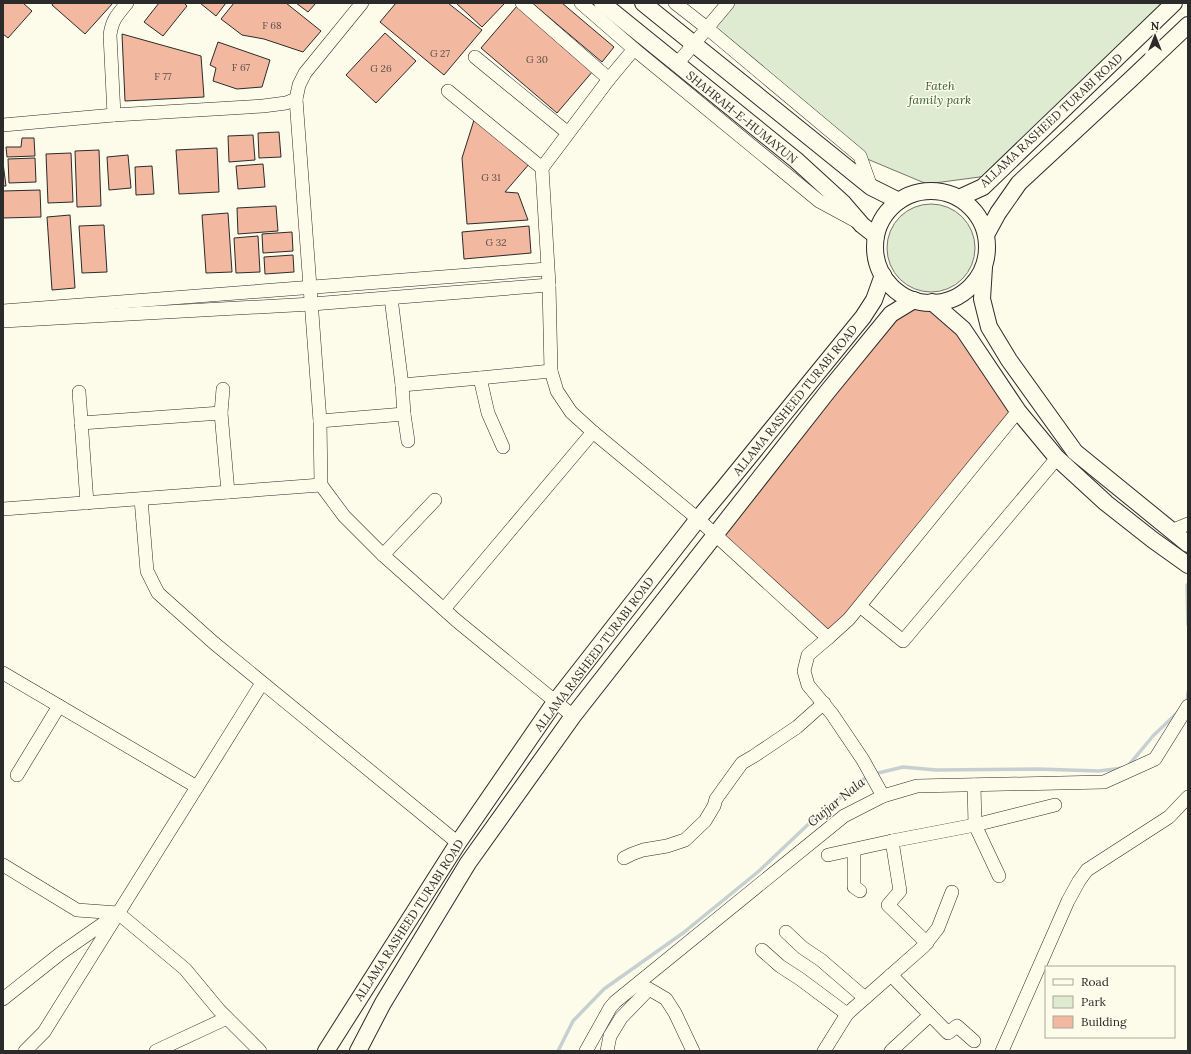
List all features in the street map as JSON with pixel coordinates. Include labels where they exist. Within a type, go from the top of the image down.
[{"type":"main road","name":"SHAHRAH-E-HUMAYUN","points":[[602,3],[796,160],[843,203],[862,225],[876,236]]},
{"type":"main road","points":[[644,3],[871,187],[899,201]]},
{"type":"main road","name":"ALLAMA RASHEED TURABI ROAD","points":[[959,198],[983,187],[1174,3]]},
{"type":"main road","name":"ALLAMA RASHEED TURABI ROAD","points":[[986,235],[998,213],[1019,183],[1188,25]]},
{"type":"main road","points":[[984,267],[976,280],[965,291],[949,300],[932,302],[914,300],[898,292],[886,281],[879,267],[875,252],[876,236],[880,222],[888,210],[899,201],[913,194],[928,191],[944,192],[959,198],[971,208],[981,220],[986,235],[987,251],[984,267],[982,299],[989,327],[1009,360],[1075,452],[1181,538]]},
{"type":"main road","name":"ALLAMA RASHEED TURABI ROAD","points":[[326,1051],[458,842],[556,702],[698,519],[863,317],[874,300],[883,274]]},
{"type":"main road","name":"ALLAMA RASHEED TURABI ROAD","points":[[358,1051],[384,1003],[468,863],[573,716],[828,391],[891,314],[914,300]]},
{"type":"main road","points":[[932,302],[963,329],[1018,411],[1057,458],[1106,503],[1188,565]]},
{"type":"main road","points":[[487,802],[504,813]]},
{"type":"main road","points":[[434,881],[451,892]]},
{"type":"street","points":[[114,115],[110,35],[111,25],[116,16],[127,3]]},
{"type":"street","points":[[362,3],[305,73],[299,85],[296,99],[320,421],[321,485],[344,516],[384,555],[444,609],[573,716]]},
{"type":"street","points":[[522,3],[609,80]]},
{"type":"street","points":[[581,3],[634,49],[819,201],[862,225]]},
{"type":"street","points":[[675,3],[860,156],[871,187]]},
{"type":"street","points":[[677,64],[728,3]]},
{"type":"street","points":[[634,49],[542,168],[549,285],[551,371],[557,391],[571,412],[698,519],[828,638]]},
{"type":"street","points":[[475,57],[568,133]]},
{"type":"street","points":[[448,91],[542,168]]},
{"type":"street","points":[[3,125],[114,115],[263,106],[286,103],[296,99]]},
{"type":"street","points":[[3,312],[547,269]]},
{"type":"street","points":[[3,321],[312,304],[549,285]]},
{"type":"street","points":[[391,298],[408,441]]},
{"type":"street","points":[[402,385],[551,371]]},
{"type":"street","points":[[480,378],[488,413],[503,447]]},
{"type":"street","points":[[223,389],[221,413],[228,492]]},
{"type":"street","points":[[79,392],[87,503]]},
{"type":"street","points":[[883,796],[863,760],[832,714],[808,685],[804,671],[808,655],[849,619],[1018,411]]},
{"type":"street","points":[[81,423],[221,413]]},
{"type":"street","points":[[320,421],[404,414]]},
{"type":"street","points":[[444,609],[593,432]]},
{"type":"street","points":[[860,606],[903,641],[1057,458]]},
{"type":"street","points":[[3,509],[321,485]]},
{"type":"street","points":[[141,499],[147,571],[158,594],[262,683],[458,842]]},
{"type":"street","points":[[384,555],[435,500]]},
{"type":"street","points":[[1181,538],[1188,524]]},
{"type":"street","points":[[3,672],[197,787]]},
{"type":"street","points":[[25,1051],[44,1032],[262,683]]},
{"type":"street","points":[[624,858],[644,850],[667,846],[685,840],[705,821],[714,806],[716,799],[742,764],[797,727],[824,704]]},
{"type":"street","points":[[17,775],[59,706]]},
{"type":"street","points":[[586,1051],[610,1008],[615,1002],[839,820],[883,796],[917,786],[1104,782],[1155,759],[1188,706]]},
{"type":"street","points":[[974,785],[975,825],[1000,876]]},
{"type":"street","points":[[1002,1051],[1068,901],[1087,870],[1169,817],[1188,797]]},
{"type":"street","points":[[828,855],[975,825],[1055,805]]},
{"type":"street","points":[[892,841],[900,891],[888,905],[926,943]]},
{"type":"street","points":[[854,850],[854,887],[860,891]]},
{"type":"street","points":[[3,865],[77,910],[118,913],[185,969],[219,1010],[260,1051]]},
{"type":"street","points":[[824,1051],[847,1014],[926,943],[938,928],[952,892]]},
{"type":"street","points":[[3,999],[61,952],[118,913]]},
{"type":"street","points":[[786,932],[803,948],[820,960],[865,998]]},
{"type":"street","points":[[762,950],[780,966],[847,1014]]},
{"type":"street","points":[[891,975],[948,1033],[957,1026],[974,1041]]},
{"type":"street","points":[[607,1051],[610,1036],[621,1018],[648,989],[666,999],[675,1013],[693,1051]]},
{"type":"street","points":[[892,1051],[930,1015]]},
{"type":"street","points":[[156,1051],[227,1018]]},
{"type":"green space","name":"Fateh family park","points":[[729,3],[1173,3],[987,176],[927,184],[860,156],[707,28]]},
{"type":"green space","points":[[931,204],[948,207],[956,211],[968,223],[972,231],[975,248],[972,265],[968,273],[956,285],[948,289],[931,292],[914,289],[906,285],[894,273],[890,265],[887,248],[890,231],[894,223],[906,211],[914,207]]},
{"type":"building","points":[[3,3],[23,3],[32,11],[8,38],[3,34]]},
{"type":"building","points":[[53,3],[113,3],[85,34],[52,5]]},
{"type":"building","points":[[159,3],[184,3],[187,6],[163,36],[144,22]]},
{"type":"building","points":[[200,3],[226,3],[216,16]]},
{"type":"building","points":[[234,3],[286,3],[321,31],[303,52],[264,39],[242,35],[221,19]]},
{"type":"building","points":[[296,3],[316,3],[308,12]]},
{"type":"building","points":[[396,3],[448,3],[482,30],[444,75],[380,22]]},
{"type":"building","points":[[456,3],[505,3],[482,27]]},
{"type":"building","points":[[532,3],[562,3],[614,47],[602,62]]},
{"type":"building","points":[[517,6],[593,71],[557,113],[481,48]]},
{"type":"building","points":[[385,33],[416,61],[376,103],[346,75]]},
{"type":"building","points":[[122,34],[201,56],[204,97],[125,101]]},
{"type":"building","points":[[218,42],[270,60],[262,87],[237,89],[213,81],[216,68],[210,65]]},
{"type":"building","points":[[474,120],[530,163],[505,192],[518,193],[528,220],[467,224],[462,158]]},
{"type":"building","points":[[279,132],[281,157],[259,158],[258,133]]},
{"type":"building","points":[[253,135],[255,160],[229,162],[228,136]]},
{"type":"building","points":[[22,138],[34,138],[35,156],[7,157],[6,147],[21,147]]},
{"type":"building","points":[[217,148],[219,192],[179,194],[176,150]]},
{"type":"building","points":[[99,150],[101,206],[77,207],[75,151]]},
{"type":"building","points":[[71,153],[73,202],[48,203],[46,154]]},
{"type":"building","points":[[128,155],[131,188],[109,190],[107,157]]},
{"type":"building","points":[[35,158],[36,182],[9,183],[8,159]]},
{"type":"building","points":[[3,163],[6,186],[3,186]]},
{"type":"building","points":[[263,164],[265,187],[238,189],[236,166]]},
{"type":"building","points":[[152,166],[154,194],[136,195],[135,167]]},
{"type":"building","points":[[40,190],[41,217],[3,218],[3,191]]},
{"type":"building","points":[[276,206],[278,231],[238,234],[237,208]]},
{"type":"building","points":[[228,213],[232,272],[206,273],[202,215]]},
{"type":"building","points":[[70,215],[75,288],[52,290],[47,217]]},
{"type":"building","points":[[104,225],[107,272],[82,273],[79,226]]},
{"type":"building","points":[[529,226],[531,253],[464,259],[462,232]]},
{"type":"building","points":[[292,232],[293,251],[263,253],[262,234]]},
{"type":"building","points":[[258,236],[260,272],[236,273],[234,238]]},
{"type":"building","points":[[293,255],[294,272],[265,274],[264,257]]},
{"type":"building","points":[[914,301],[931,304],[962,330],[1017,411],[828,637],[720,534],[891,316]]},
{"type":"waterway","name":"Gujjar Nala","points":[[1188,584],[1188,625]]},
{"type":"waterway","name":"Gujjar Nala","points":[[1187,703],[1188,692]]},
{"type":"waterway","name":"Gujjar Nala","points":[[1128,766],[1153,736],[1178,712]]},
{"type":"waterway","name":"Gujjar Nala","points":[[874,774],[903,767],[936,770],[1038,769],[1099,771],[1123,768]]},
{"type":"waterway","name":"Gujjar Nala","points":[[558,1051],[573,1021],[604,989],[683,933],[759,871],[817,816],[868,776]]}]
